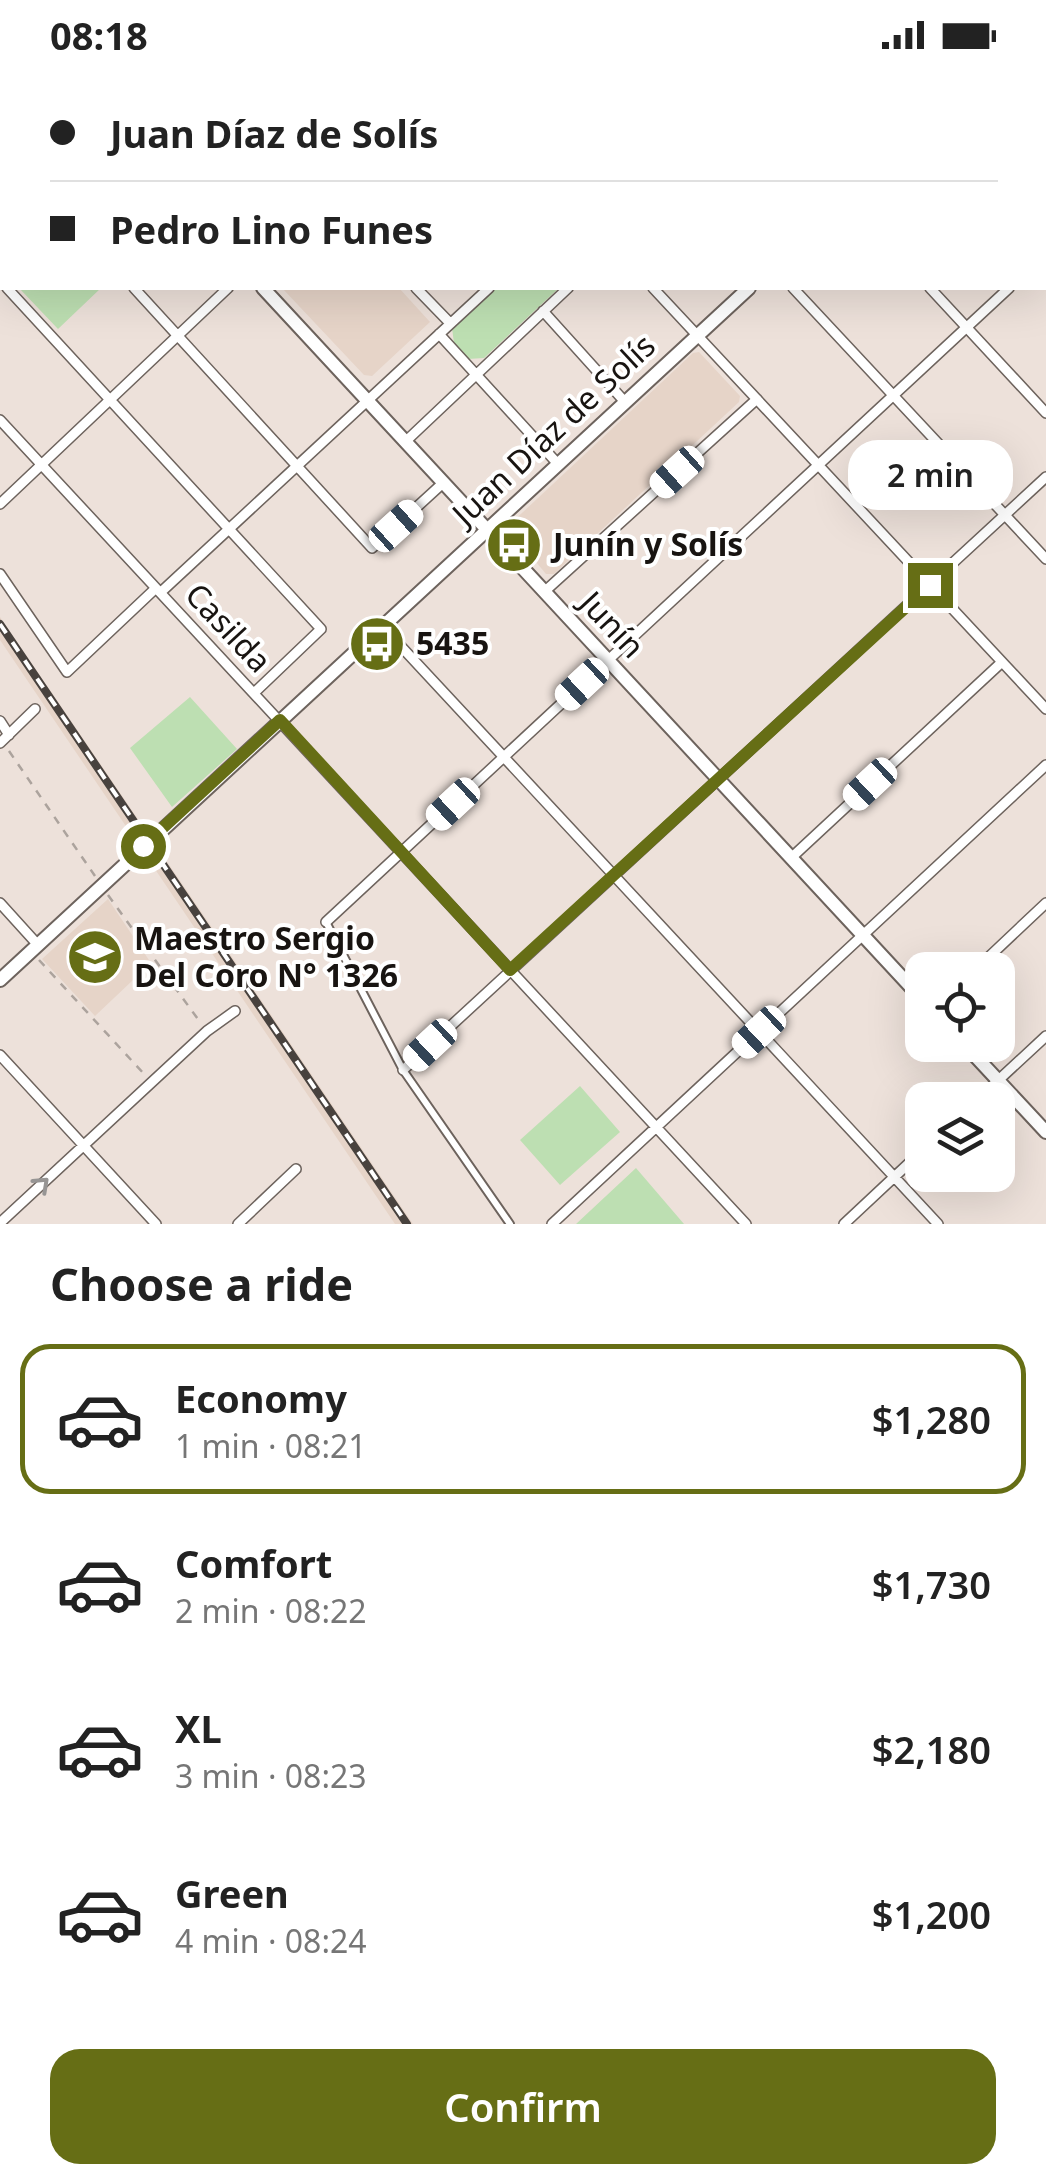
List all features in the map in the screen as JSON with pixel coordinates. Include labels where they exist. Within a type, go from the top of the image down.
[{"type":"main road","name":"Junín","points":[[265,290],[905,981]]},
{"type":"main road","name":"Juan Díaz de Solís","points":[[0,980],[746,290]]},
{"type":"main road","points":[[981,1062],[1046,1132]]},
{"type":"street","points":[[9,290],[321,629],[254,692]]},
{"type":"street","points":[[136,290],[372,548],[443,483]]},
{"type":"street","points":[[0,504],[226,290]]},
{"type":"street","points":[[418,290],[450,323]]},
{"type":"street","points":[[0,574],[67,672],[229,529],[487,290]]},
{"type":"street","points":[[405,442],[566,290]]},
{"type":"street","points":[[655,290],[1046,709]]},
{"type":"street","points":[[794,290],[1046,559]]},
{"type":"street","points":[[932,290],[1046,412]]},
{"type":"street","points":[[510,1224],[403,1070],[326,922],[1006,290]]},
{"type":"street","points":[[543,312],[625,402]]},
{"type":"street","points":[[439,334],[558,464]]},
{"type":"street","points":[[544,592],[757,399]]},
{"type":"street","name":"Casilda","points":[[0,420],[746,1224]]},
{"type":"street","points":[[403,1070],[1046,477]]},
{"type":"street","points":[[382,626],[938,1224]]},
{"type":"street","points":[[792,858],[1002,662]]},
{"type":"street","points":[[4,739],[35,709]]},
{"type":"street","points":[[0,721],[4,739]]},
{"type":"street","points":[[552,1224],[1046,765]]},
{"type":"street","points":[[0,903],[34,948]]},
{"type":"street","points":[[994,952],[1046,903]]},
{"type":"street","points":[[0,1223],[206,1031],[235,1011]]},
{"type":"street","points":[[998,1080],[1046,1036]]},
{"type":"street","points":[[0,1056],[156,1224]]},
{"type":"street","points":[[844,1224],[905,1167]]},
{"type":"street","points":[[238,1224],[296,1169]]},
{"type":"path","points":[[34,948],[152,1082]]},
{"type":"shaded area","points":[[284,290],[401,290],[430,322],[372,376],[364,375]]},
{"type":"shaded area","points":[[699,352],[740,396],[739,402],[554,574],[546,574],[507,527],[693,353]]},
{"type":"shaded area","points":[[0,617],[413,1224],[395,1224],[0,640]]},
{"type":"shaded area","name":"Maestro Sergio Del Coro N° 1326","points":[[108,899],[151,963],[95,1016],[42,959]]},
{"type":"green space","points":[[21,290],[99,290],[58,329]]},
{"type":"green space","points":[[494,290],[557,290],[484,358],[468,359],[454,343],[452,328]]},
{"type":"green space","points":[[190,697],[237,749],[172,807],[130,748]]},
{"type":"green space","points":[[580,1086],[620,1132],[560,1185],[520,1140]]},
{"type":"green space","points":[[636,1168],[684,1224],[576,1224]]},
{"type":"railway","points":[[0,624],[407,1224]]},
{"type":"place","name":"Junín y Solís","points":[[514,545]]},
{"type":"place","name":"5435","points":[[377,644]]},
{"type":"place","name":"Maestro Sergio Del Coro N° 1326","points":[[95,957]]},
{"type":"route","points":[[143,846],[280,720],[510,970],[930,585]]}]
